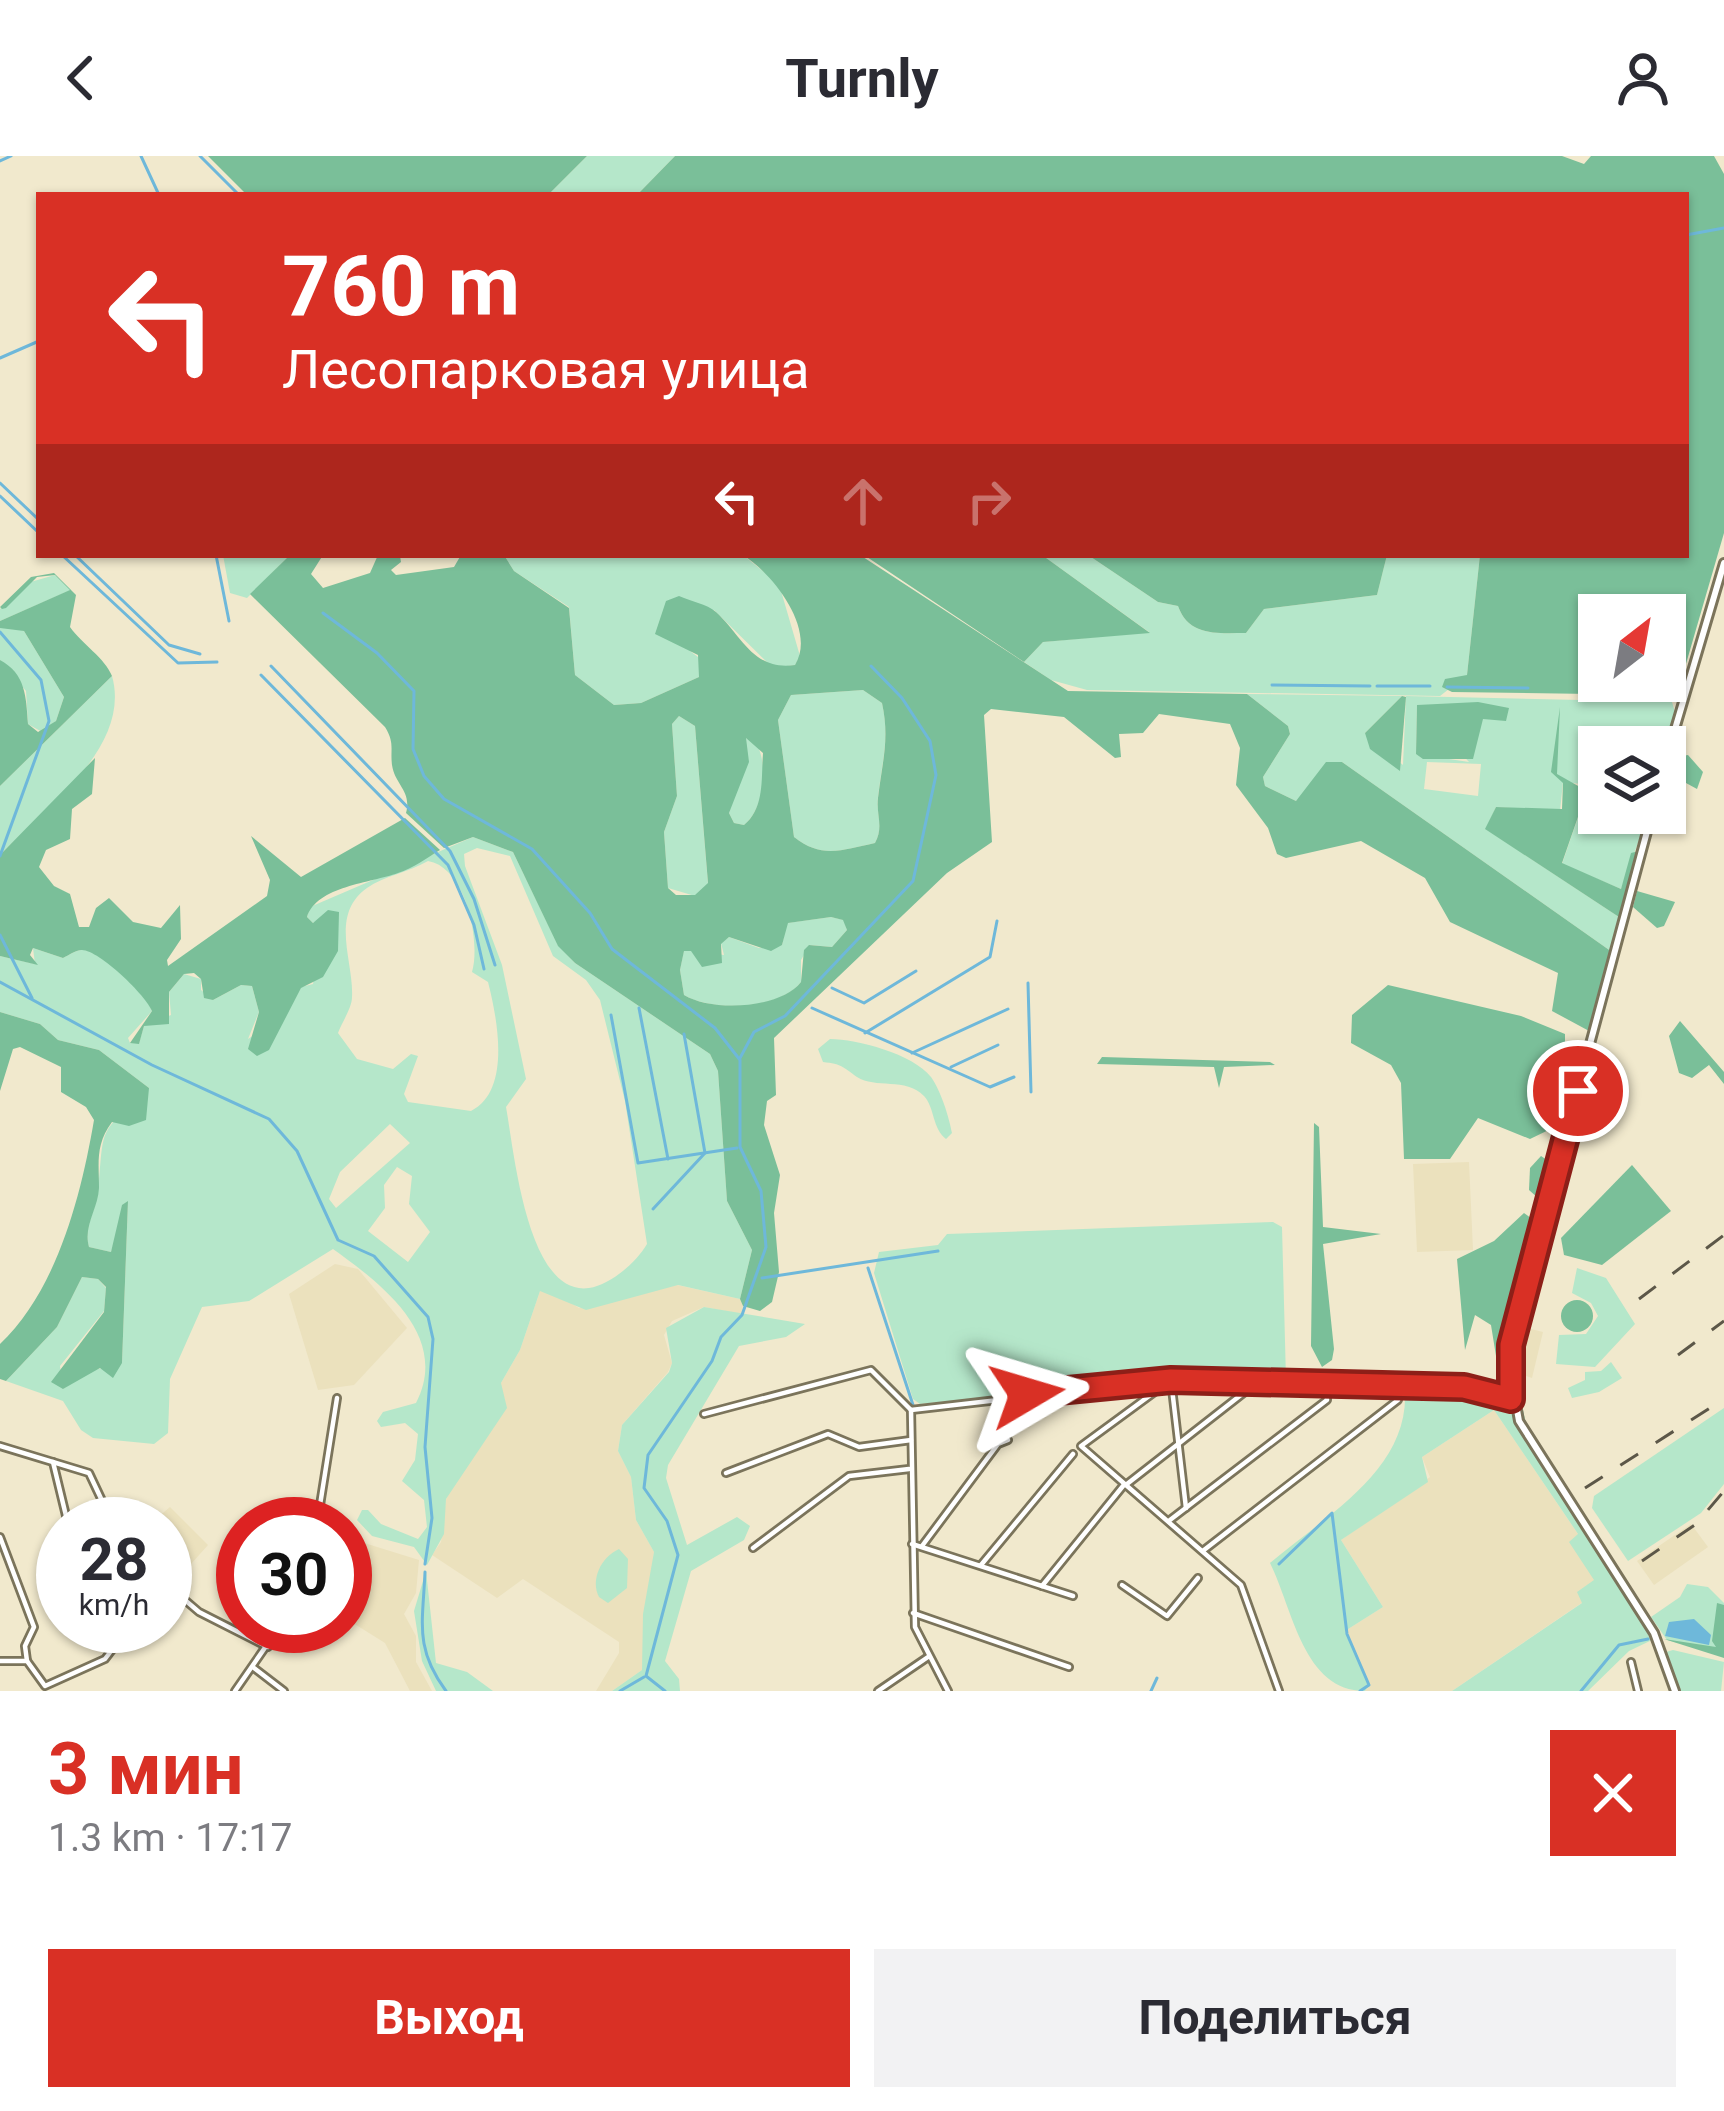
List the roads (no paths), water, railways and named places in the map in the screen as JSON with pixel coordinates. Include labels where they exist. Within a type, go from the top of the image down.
[{"type":"street","points":[[1676,726],[1724,563]]},
{"type":"street","points":[[1646,834],[1511,1345],[1511,1399],[1530,1443],[1654,1633],[1675,1691]]},
{"type":"street","points":[[704,1414],[872,1370],[911,1410],[914,1613],[928,1657],[948,1691]]},
{"type":"street","points":[[911,1410],[1171,1380],[1464,1387],[1511,1399]]},
{"type":"street","points":[[1171,1380],[1186,1508]]},
{"type":"street","points":[[1171,1380],[1081,1446],[1241,1585],[1279,1691]]},
{"type":"street","points":[[1042,1586],[1125,1485],[1256,1382]]},
{"type":"street","points":[[1170,1520],[1328,1400],[1326,1383]]},
{"type":"street","points":[[1204,1550],[1398,1400],[1399,1385]]},
{"type":"street","points":[[321,1497],[337,1398]]},
{"type":"street","points":[[726,1473],[828,1434],[859,1447],[911,1440]]},
{"type":"street","points":[[922,1546],[998,1444],[1008,1439],[986,1442]]},
{"type":"street","points":[[0,1446],[89,1473],[100,1497]]},
{"type":"street","points":[[980,1566],[1073,1454]]},
{"type":"street","points":[[52,1462],[61,1497]]},
{"type":"street","points":[[753,1548],[849,1476],[910,1469]]},
{"type":"street","points":[[0,1537],[34,1627],[25,1646],[27,1661],[42,1689],[109,1653]]},
{"type":"street","points":[[912,1544],[1073,1596]]},
{"type":"street","points":[[1122,1585],[1167,1616],[1198,1578]]},
{"type":"street","points":[[914,1613],[1070,1667]]},
{"type":"street","points":[[235,1691],[264,1653]]},
{"type":"street","points":[[878,1691],[928,1657]]},
{"type":"street","points":[[0,1660],[27,1661]]},
{"type":"street","points":[[1631,1662],[1638,1691]]},
{"type":"street","points":[[254,1668],[284,1691]]},
{"type":"water","points":[[1694,1619],[1711,1635],[1709,1645],[1665,1636],[1669,1622]]},
{"type":"waterway","points":[[0,161],[11,156]]},
{"type":"waterway","points":[[141,156],[158,192]]},
{"type":"waterway","points":[[200,156],[236,192]]},
{"type":"waterway","points":[[1689,234],[1724,228]]},
{"type":"waterway","points":[[0,358],[36,342]]},
{"type":"waterway","points":[[0,483],[36,517]]},
{"type":"waterway","points":[[0,496],[36,530]]},
{"type":"waterway","points":[[65,558],[178,663],[217,662]]},
{"type":"waterway","points":[[78,558],[169,645],[200,654]]},
{"type":"waterway","points":[[217,558],[229,621]]},
{"type":"waterway","points":[[323,613],[377,653],[414,691],[413,749],[424,776],[444,799],[532,849],[590,913],[612,949],[715,1028],[740,1060],[740,1147],[761,1191],[766,1247],[742,1315],[721,1337],[712,1361],[648,1455],[644,1488],[667,1521],[678,1555],[646,1676],[665,1691]]},
{"type":"waterway","points":[[0,632],[41,680],[49,721],[0,856]]},
{"type":"waterway","points":[[271,666],[450,851],[474,899],[495,965]]},
{"type":"waterway","points":[[740,1058],[754,1032],[785,1016],[913,881],[936,775],[930,741],[902,698],[871,666]]},
{"type":"waterway","points":[[261,675],[448,865],[474,925],[484,969]]},
{"type":"waterway","points":[[1272,685],[1370,686]]},
{"type":"waterway","points":[[1377,686],[1430,686]]},
{"type":"waterway","points":[[1447,687],[1528,688]]},
{"type":"waterway","points":[[865,1033],[990,957],[997,921]]},
{"type":"waterway","points":[[0,935],[32,998]]},
{"type":"waterway","points":[[832,988],[864,1003],[916,971]]},
{"type":"waterway","points":[[0,982],[152,1065],[269,1119],[297,1151],[338,1240],[374,1256],[428,1317],[433,1339],[425,1447],[432,1518],[425,1564]]},
{"type":"waterway","points":[[1028,983],[1031,1092]]},
{"type":"waterway","points":[[639,1008],[668,1159]]},
{"type":"waterway","points":[[812,1008],[990,1087],[1014,1077]]},
{"type":"waterway","points":[[912,1053],[1008,1009]]},
{"type":"waterway","points":[[611,1015],[638,1163],[737,1148]]},
{"type":"waterway","points":[[653,1209],[705,1153],[684,1034]]},
{"type":"waterway","points":[[951,1067],[998,1045]]},
{"type":"waterway","points":[[762,1278],[938,1251]]},
{"type":"waterway","points":[[868,1268],[913,1405]]},
{"type":"waterway","points":[[1279,1564],[1332,1513],[1347,1634],[1369,1685],[1360,1691]]},
{"type":"waterway","points":[[425,1572],[425,1648],[446,1691]]},
{"type":"waterway","points":[[1581,1691],[1619,1645],[1648,1639]]},
{"type":"waterway","points":[[620,1691],[644,1677]]},
{"type":"waterway","points":[[1151,1691],[1157,1678]]},
{"type":"railway","points":[[1639,1299],[1724,1235]]},
{"type":"railway","points":[[1678,1355],[1724,1321]]},
{"type":"railway","points":[[1585,1488],[1724,1399]]},
{"type":"railway","points":[[1642,1561],[1696,1524],[1724,1491]]}]
